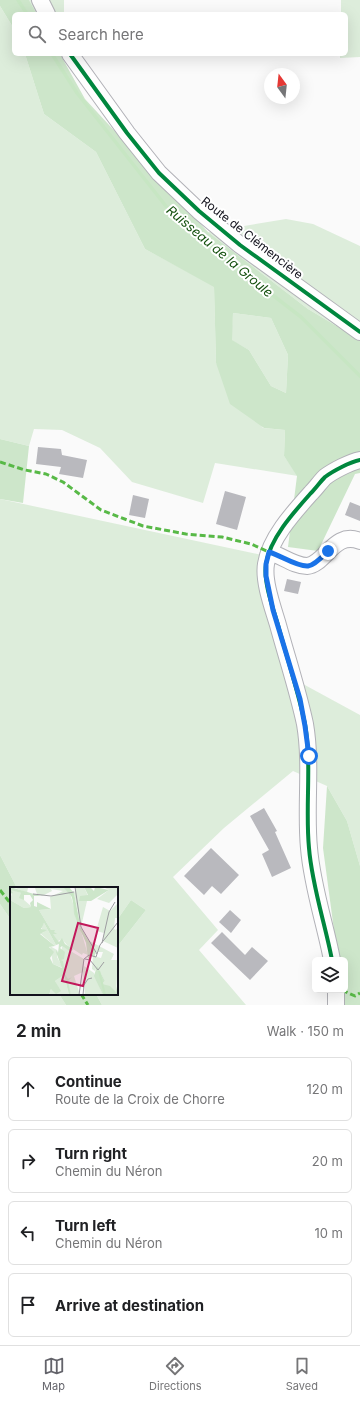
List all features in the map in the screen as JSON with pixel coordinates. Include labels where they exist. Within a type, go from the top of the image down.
[{"type":"street","points":[[40,0],[46,12]]},
{"type":"street","name":"Route de Clémencière","points":[[71,56],[127,133],[165,178],[199,211],[240,245],[360,332]]},
{"type":"street","points":[[331,957],[311,870],[308,832],[309,756],[305,726],[300,699],[273,610],[267,581],[266,564],[269,552],[275,539],[301,505],[326,477],[354,461],[360,460]]},
{"type":"street","points":[[269,552],[278,554],[297,564],[308,566],[316,562],[339,542],[347,539],[355,539],[360,541]]},
{"type":"street","points":[[336,993],[336,1005]]},
{"type":"green space","points":[[0,0],[29,0],[36,12],[12,12],[12,26],[0,6]]},
{"type":"green space","points":[[29,0],[64,0],[64,12],[36,12]]},
{"type":"green space","points":[[341,0],[360,0],[360,57],[340,58],[340,56],[348,56],[348,12],[341,12]]},
{"type":"green space","points":[[0,6],[12,26],[12,56],[26,56],[44,114],[96,152],[145,249],[214,286],[216,363],[263,428],[285,430],[284,456],[298,476],[215,463],[203,503],[132,482],[100,448],[62,430],[34,429],[29,446],[0,439]]},
{"type":"green space","points":[[26,56],[61,56],[85,99],[208,232],[308,309],[360,340],[360,473],[355,474],[318,551],[288,547],[297,476],[284,456],[285,430],[264,428],[230,404],[216,363],[214,287],[145,249],[96,152],[44,114]],"holes":[[[233,313],[271,318],[288,355],[286,393],[271,386],[249,350],[232,340]]]},
{"type":"green space","points":[[286,219],[313,224],[360,246],[360,340],[308,309],[208,232]]},
{"type":"green space","points":[[233,313],[271,318],[288,355],[286,393],[271,386],[249,350],[231,340]]},
{"type":"green space","points":[[0,439],[29,446],[23,503],[0,499]]},
{"type":"green space","points":[[0,499],[262,555],[292,678],[360,715],[360,866],[347,821],[327,786],[293,771],[224,828],[173,877],[218,930],[199,950],[246,1005],[102,1005],[97,995],[118,995],[118,946],[146,910],[131,900],[118,919],[118,887],[16,887],[0,855]]},
{"type":"green space","points":[[327,786],[347,821],[360,866],[360,1005],[339,1005],[339,993],[348,993],[348,957],[338,957],[323,848]]},
{"type":"green space","points":[[0,855],[16,887],[10,887],[10,919],[0,904]]},
{"type":"green space","points":[[131,900],[146,910],[118,946],[118,919]]},
{"type":"green space","points":[[0,904],[10,919],[10,995],[60,995],[66,1005],[0,1005]]},
{"type":"green space","points":[[60,995],[97,995],[102,1005],[66,1005]]},
{"type":"building","points":[[38,447],[61,449],[62,455],[87,460],[83,478],[59,474],[61,467],[36,464]]},
{"type":"building","points":[[225,491],[246,497],[237,530],[216,524]]},
{"type":"building","points":[[133,495],[149,499],[145,518],[129,515]]},
{"type":"building","points":[[350,502],[360,506],[360,521],[345,515]]},
{"type":"building","points":[[287,579],[301,582],[298,594],[284,591]]},
{"type":"building","points":[[264,808],[277,831],[275,832],[291,868],[272,877],[262,854],[269,850],[250,816]]},
{"type":"building","points":[[211,848],[239,875],[221,894],[212,886],[204,895],[184,876]]},
{"type":"building","points":[[230,910],[241,920],[231,933],[219,922]]},
{"type":"building","points":[[222,932],[245,955],[252,947],[268,961],[250,980],[211,943]]},
{"type":"waterway","name":"Ruisseau de la Groule","points":[[18,0],[26,12]]},
{"type":"waterway","name":"Ruisseau de la Groule","points":[[53,56],[77,93],[169,210],[235,266],[301,317],[360,376]]},
{"type":"marked path","points":[[0,462],[25,470],[46,474],[63,482],[101,510],[143,526],[186,534],[222,537],[251,544],[269,552]]},
{"type":"marked path","points":[[0,890],[10,903]]},
{"type":"marked path","points":[[348,993],[355,996],[360,993]]},
{"type":"marked path","points":[[82,995],[88,1005]]},
{"type":"cycle path","points":[[71,56],[127,133],[159,173],[199,211],[240,245],[360,332]]},
{"type":"cycle path","points":[[331,957],[316,890],[309,848],[308,755],[305,724],[296,687],[269,594],[265,571],[268,554],[272,545],[297,508],[325,477],[342,467],[360,460]]},
{"type":"route","points":[[309,756],[300,699],[273,610],[266,576],[266,564],[269,552],[278,554],[297,564],[308,566],[316,562],[328,551]]}]
